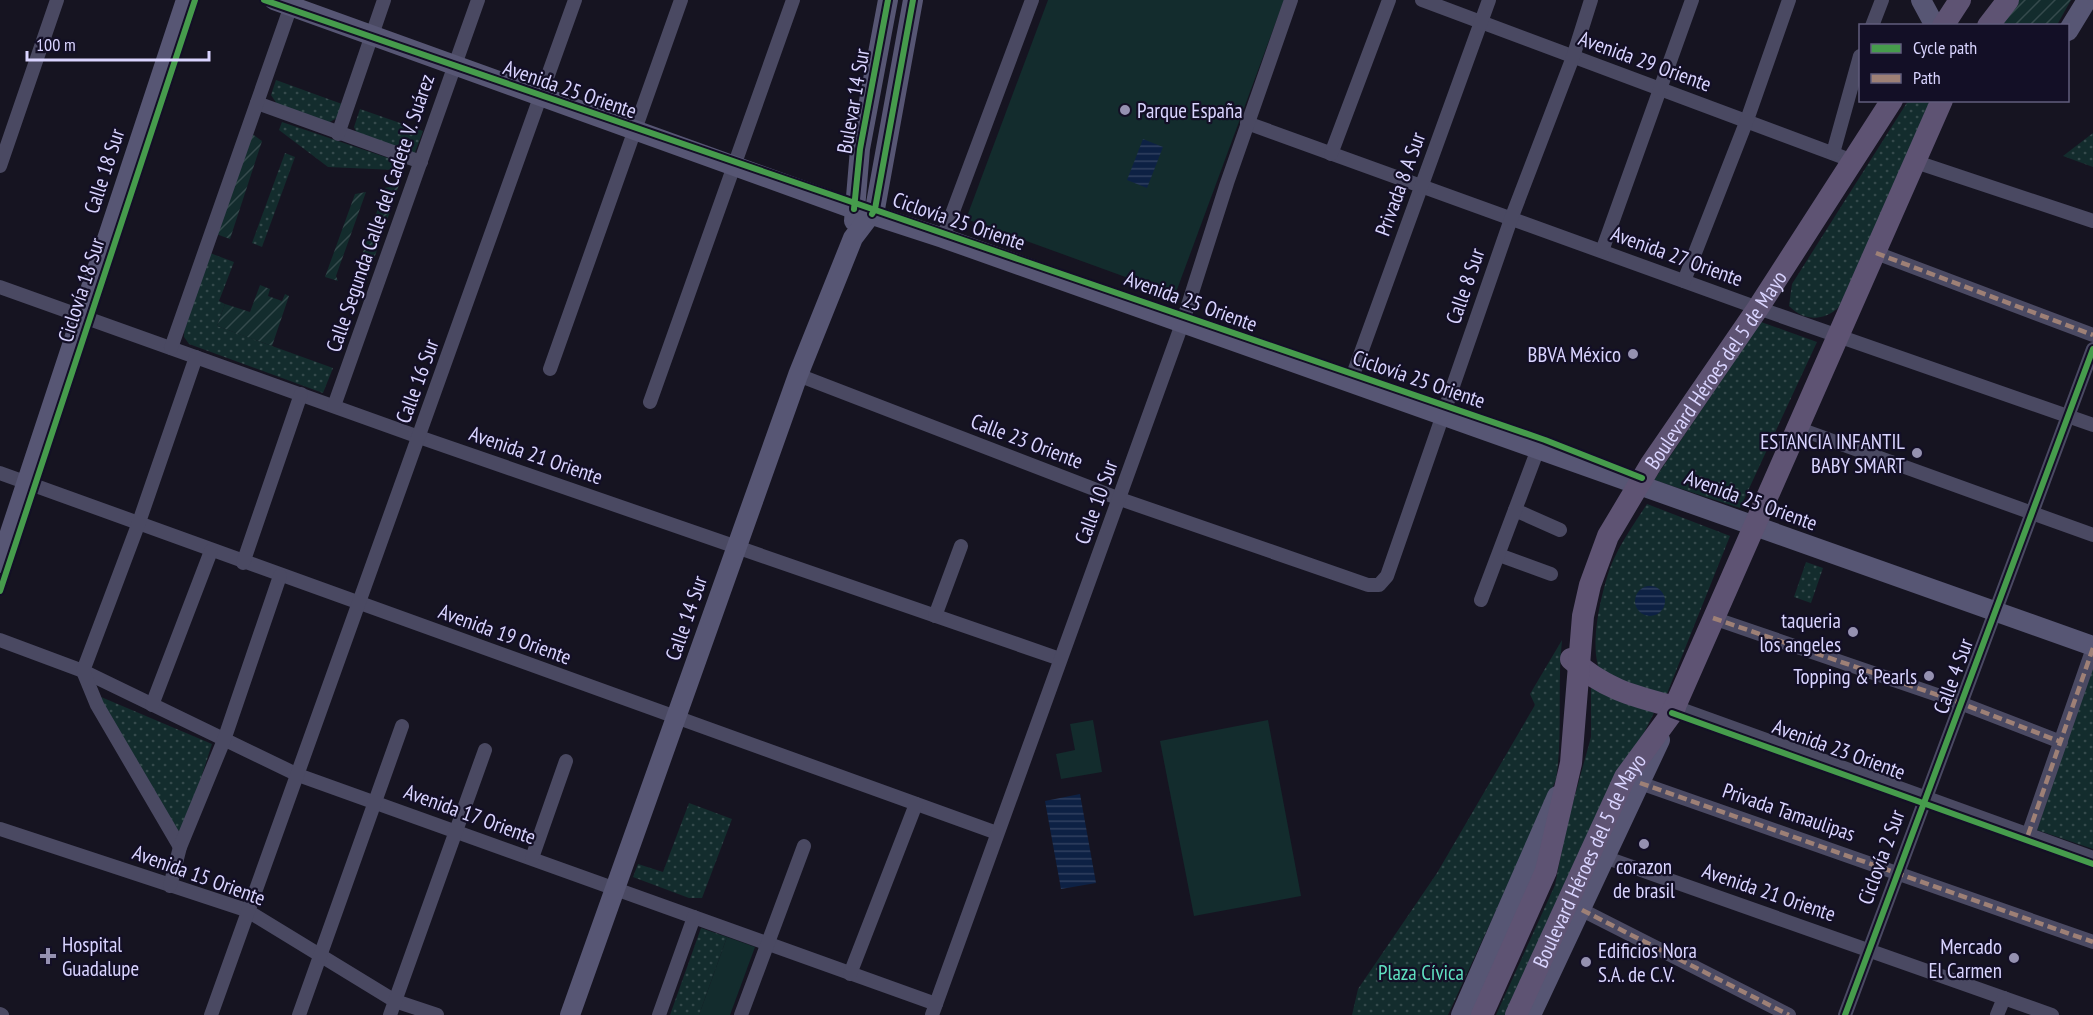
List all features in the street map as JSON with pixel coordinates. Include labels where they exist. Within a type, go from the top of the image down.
[{"type":"main road","name":"Calle 18 Sur","points":[[0,563],[186,0]]},
{"type":"main road","name":"Bulevar 14 Sur","points":[[863,212],[860,149],[888,0]]},
{"type":"main road","name":"Bulevar 14 Sur","points":[[863,212],[913,0]]},
{"type":"main road","points":[[1921,0],[1934,24]]},
{"type":"main road","points":[[1944,24],[1960,0]]},
{"type":"main road","points":[[1990,24],[2008,0]]},
{"type":"main road","points":[[2078,27],[2087,0]]},
{"type":"main road","name":"Avenida 25 Oriente","points":[[286,2],[455,66],[863,212],[943,238],[2093,647]]},
{"type":"main road","name":"Boulevard Héroes del 5 de Mayo","points":[[1482,1015],[1539,891],[1571,763],[1580,666],[1571,659],[1567,642],[1568,619],[1576,577],[1586,557],[1608,536],[1638,485],[1758,308],[1843,157],[1890,102]]},
{"type":"main road","name":"Boulevard Héroes del 5 de Mayo","points":[[1531,1015],[1607,858],[1941,102]]},
{"type":"main road","name":"Calle 14 Sur","points":[[570,1015],[798,375],[863,212]]},
{"type":"main road","points":[[1580,666],[1599,682],[1673,710]]},
{"type":"main road","name":"Boulevard Héroes del 5 de Mayo","points":[[1516,1015],[1625,777],[1673,710]]},
{"type":"main road","name":"Boulevard Héroes del 5 de Mayo","points":[[1461,1015],[1571,763]]},
{"type":"main road","points":[[1560,923],[1607,858]]},
{"type":"street","points":[[0,166],[57,0]]},
{"type":"street","points":[[338,134],[384,0]]},
{"type":"street","name":"Calle Segunda Calle del Cadete V. Suárez","points":[[334,406],[478,0]]},
{"type":"street","name":"Calle 16 Sur","points":[[211,1015],[246,910],[298,775],[575,0]]},
{"type":"street","points":[[550,369],[681,0]]},
{"type":"street","points":[[650,402],[794,0]]},
{"type":"street","points":[[943,238],[1032,0]]},
{"type":"street","name":"Calle 10 Sur","points":[[934,1010],[1182,324],[1247,123],[1291,0]]},
{"type":"street","points":[[1331,154],[1389,0]]},
{"type":"street","name":"Avenida 29 Oriente","points":[[1422,0],[1843,157]]},
{"type":"street","name":"Privada 8 A Sur","points":[[1350,383],[1489,0]]},
{"type":"street","name":"Calle 8 Sur","points":[[1379,585],[1387,576],[1511,219],[1573,57],[1591,0]]},
{"type":"street","points":[[1602,251],[1692,0]]},
{"type":"street","points":[[1684,281],[1747,120],[1789,0]]},
{"type":"street","points":[[1873,24],[1882,0]]},
{"type":"street","points":[[171,348],[257,103],[286,2]]},
{"type":"street","points":[[1843,157],[1859,62]]},
{"type":"street","points":[[257,103],[421,162]]},
{"type":"street","name":"Avenida 27 Oriente","points":[[1247,123],[1758,308],[2093,425]]},
{"type":"street","points":[[1916,162],[2093,222]]},
{"type":"street","points":[[1876,253],[2093,335]]},
{"type":"street","name":"Avenida 21 Oriente","points":[[0,287],[419,437],[1060,659]]},
{"type":"street","name":"Calle 4 Sur","points":[[1845,1015],[2093,349]]},
{"type":"street","points":[[180,847],[97,705],[83,671],[138,525],[196,357]]},
{"type":"street","name":"Calle 23 Oriente","points":[[798,375],[1120,499],[1368,585],[1379,585]]},
{"type":"street","points":[[243,563],[301,394]]},
{"type":"street","points":[[1797,428],[2093,536]]},
{"type":"street","points":[[1481,600],[1538,449]]},
{"type":"street","name":"Avenida 19 Oriente","points":[[0,473],[243,563],[997,833]]},
{"type":"street","points":[[1515,510],[1560,530]]},
{"type":"street","points":[[935,616],[961,546]]},
{"type":"street","points":[[152,705],[211,551]]},
{"type":"street","points":[[1499,555],[1551,574]]},
{"type":"street","points":[[170,886],[180,847],[224,740],[280,576]]},
{"type":"street","points":[[1713,618],[1961,704],[2061,742]]},
{"type":"street","name":"Avenida 17 Oriente","points":[[0,640],[83,671],[298,775],[457,830],[767,943],[850,974],[934,1010]]},
{"type":"street","points":[[2028,835],[2093,647]]},
{"type":"street","name":"Avenida 23 Oriente","points":[[1673,710],[2093,858]]},
{"type":"street","points":[[299,1015],[402,726]]},
{"type":"street","points":[[390,1015],[485,750]]},
{"type":"street","points":[[532,858],[566,761]]},
{"type":"street","name":"Privada Tamaulipas","points":[[1640,783],[2093,942]]},
{"type":"street","points":[[850,974],[915,804]]},
{"type":"street","name":"Avenida 15 Oriente","points":[[0,830],[246,910],[395,1001],[437,1015]]},
{"type":"street","points":[[741,1015],[804,846]]},
{"type":"street","name":"Avenida 21 Oriente","points":[[1607,858],[2052,1015]]},
{"type":"street","points":[[1582,910],[1789,1015]]},
{"type":"street","points":[[659,1015],[694,918]]},
{"type":"street","points":[[1997,1015],[2004,998]]},
{"type":"green space","name":"Parque España","points":[[1048,0],[1284,0],[1175,295],[966,219]]},
{"type":"green space","points":[[2016,0],[2071,0],[2058,24],[1999,24]]},
{"type":"green space","points":[[276,80],[342,104],[337,118],[328,123],[279,107],[271,95]]},
{"type":"green space","points":[[1907,102],[1934,102],[1839,307],[1821,317],[1801,315],[1789,306],[1792,284]]},
{"type":"green space","points":[[360,109],[423,131],[414,155],[358,136],[354,127]]},
{"type":"green space","points":[[282,122],[400,162],[395,170],[328,167],[279,130]]},
{"type":"green space","points":[[251,133],[262,141],[230,239],[216,234]]},
{"type":"green space","points":[[2093,133],[2093,167],[2063,156]]},
{"type":"green space","points":[[285,153],[295,157],[262,247],[252,243]]},
{"type":"green space","points":[[399,185],[364,288],[352,284],[385,188]]},
{"type":"green space","points":[[366,192],[336,276],[338,281],[325,277],[355,194]]},
{"type":"green space","points":[[210,253],[234,262],[219,301],[225,304],[217,326],[333,368],[323,393],[189,344],[184,337],[185,319]]},
{"type":"green space","points":[[260,285],[270,289],[268,296],[282,301],[285,294],[289,296],[272,346],[217,326],[225,304],[250,312]]},
{"type":"green space","points":[[1761,322],[1817,342],[1740,508],[1654,480]]},
{"type":"green space","points":[[1647,504],[1730,536],[1664,701],[1601,673],[1597,663],[1597,621],[1610,568],[1622,543]]},
{"type":"green space","points":[[1806,562],[1823,568],[1811,603],[1794,597]]},
{"type":"green space","name":"Plaza Cívica","points":[[1562,640],[1556,780],[1448,1015],[1352,1015],[1358,989],[1437,873],[1535,705],[1530,694]]},
{"type":"green space","points":[[2093,666],[2093,849],[2037,830]]},
{"type":"green space","points":[[1591,685],[1654,713],[1591,837],[1506,1015],[1496,1015],[1555,885],[1567,824],[1591,737]]},
{"type":"green space","points":[[94,694],[212,744],[182,837]]},
{"type":"green space","points":[[1093,720],[1102,772],[1061,779],[1056,754],[1075,750],[1070,724]]},
{"type":"green space","points":[[1268,720],[1301,896],[1194,916],[1160,741]]},
{"type":"green space","points":[[689,803],[732,819],[702,898],[689,898],[633,877],[638,864],[663,872]]},
{"type":"green space","points":[[701,928],[727,937],[699,1015],[670,1015]]},
{"type":"green space","points":[[727,937],[755,947],[730,1015],[699,1015]]},
{"type":"water","points":[[1143,139],[1163,147],[1147,188],[1127,180]]},
{"type":"water","points":[[1650,586],[1656,587],[1664,595],[1664,607],[1656,615],[1650,616],[1644,615],[1636,607],[1635,601],[1636,595],[1644,587]]},
{"type":"water","points":[[1080,794],[1096,883],[1061,889],[1045,801]]},
{"type":"marked path","points":[[1876,253],[2093,335]]},
{"type":"marked path","points":[[1713,618],[1955,701],[2061,742]]},
{"type":"marked path","points":[[2028,835],[2093,648]]},
{"type":"marked path","points":[[1640,783],[2093,942]]},
{"type":"marked path","points":[[1582,910],[1789,1015]]},
{"type":"cycle path","name":"Ciclovía 18 Sur","points":[[0,591],[195,0]]},
{"type":"cycle path","name":"Ciclovía 25 Oriente","points":[[264,0],[1545,440],[1642,478]]},
{"type":"cycle path","points":[[854,209],[860,149],[888,0]]},
{"type":"cycle path","points":[[872,214],[875,209],[913,0]]},
{"type":"cycle path","name":"Ciclovía 2 Sur","points":[[1845,1015],[2093,349]]},
{"type":"cycle path","points":[[1672,713],[2093,864]]},
{"type":"place","name":"Parque España","points":[[1125,110]]},
{"type":"place","name":"BBVA México","points":[[1633,354]]},
{"type":"place","name":"ESTANCIA INFANTIL BABY SMART","points":[[1917,453]]},
{"type":"place","name":"taqueria los angeles","points":[[1853,632]]},
{"type":"place","name":"Topping & Pearls","points":[[1929,676]]},
{"type":"place","name":"corazon de brasil","points":[[1644,844]]},
{"type":"place","name":"Hospital Guadalupe","points":[[48,956]]},
{"type":"place","name":"Mercado El Carmen","points":[[2014,958]]},
{"type":"place","name":"Edificios Nora S.A. de C.V.","points":[[1586,962]]}]
